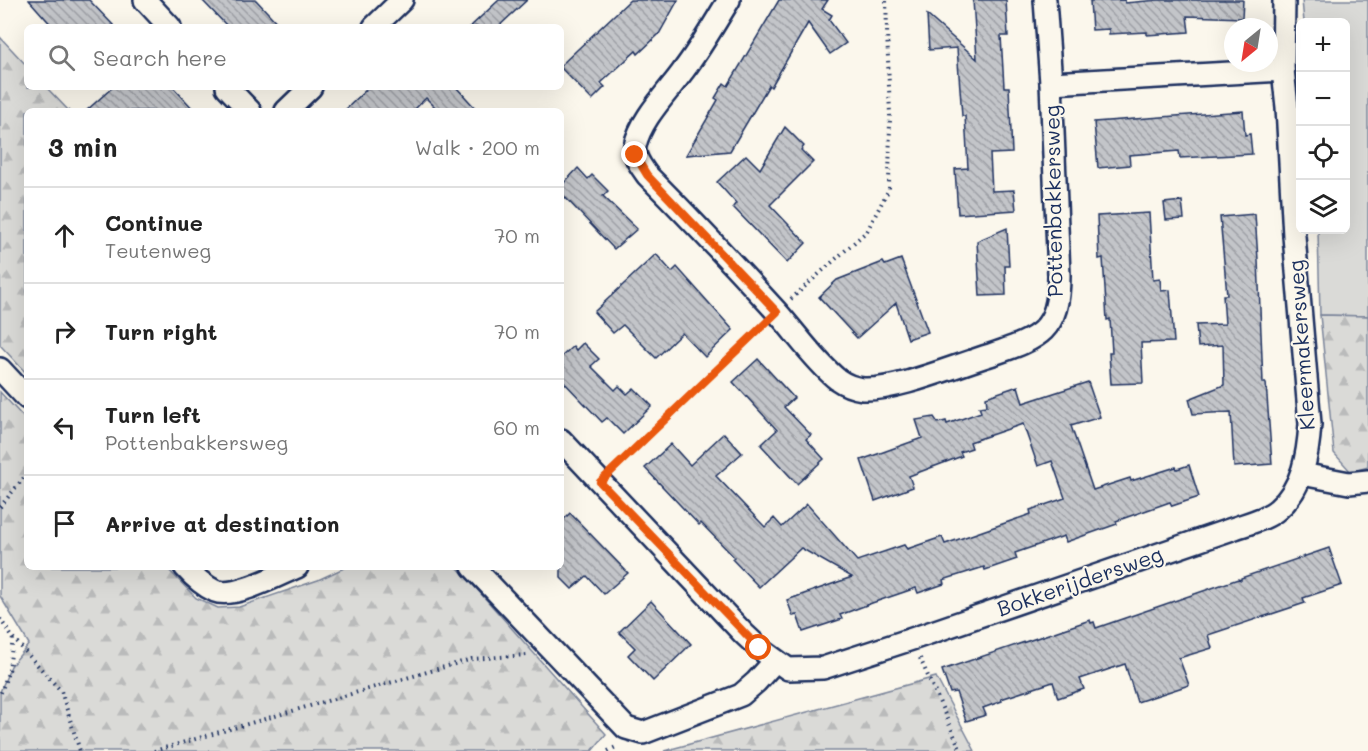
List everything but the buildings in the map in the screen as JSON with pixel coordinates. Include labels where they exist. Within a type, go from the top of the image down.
[{"type":"street","points":[[145,0],[167,24]]},
{"type":"street","points":[[377,24],[402,0]]},
{"type":"street","name":"Pottenbakkersweg","points":[[729,0],[684,70],[657,104],[639,134],[634,147],[635,155],[647,175],[777,312],[826,369],[840,381],[852,387],[864,389],[891,387],[1020,345],[1040,334],[1053,317],[1059,296],[1051,83],[1045,0]]},
{"type":"street","name":"Kleermakersweg","points":[[1284,0],[1283,70],[1310,424],[1309,446],[1302,474]]},
{"type":"street","name":"Pottenbakkersweg","points":[[1051,83],[1283,70]]},
{"type":"street","points":[[230,90],[247,108]]},
{"type":"street","points":[[289,108],[308,90]]},
{"type":"street","points":[[0,369],[24,395]]},
{"type":"street","points":[[476,570],[626,728],[643,733],[741,694],[756,682],[775,661],[744,633],[564,443]]},
{"type":"street","points":[[1302,474],[1349,483],[1368,481]]},
{"type":"street","name":"Bokkerijdersweg","points":[[775,661],[788,669],[823,668],[1259,519],[1277,510],[1290,496],[1302,474]]},
{"type":"street","points":[[188,570],[195,578],[216,592],[233,593],[290,570]]},
{"type":"path","points":[[600,482],[777,312],[867,231],[889,189],[890,116],[886,0]]},
{"type":"path","points":[[0,507],[24,478]]},
{"type":"path","points":[[0,619],[13,638],[61,691],[80,751]]},
{"type":"path","points":[[0,694],[9,670],[13,638]]},
{"type":"path","points":[[912,639],[961,751]]},
{"type":"path","points":[[154,751],[472,659],[554,653]]},
{"type":"green space","points":[[1302,0],[1368,0],[1368,316],[1320,315],[1318,234],[1350,234],[1350,18],[1304,18]]},
{"type":"green space","points":[[0,37],[24,63],[24,90],[49,90],[66,108],[24,108],[24,371],[0,345]]},
{"type":"green space","points":[[1320,315],[1368,316],[1368,467],[1351,472],[1334,453]]},
{"type":"green space","points":[[0,392],[24,418],[24,570],[169,570],[196,598],[218,608],[239,607],[318,580],[340,570],[460,570],[606,734],[592,751],[0,751],[0,692],[11,666],[29,644],[0,596]]},
{"type":"green space","points":[[936,677],[975,751],[664,751]]},
{"type":"route","points":[[635,155],[647,175],[777,312],[600,482],[759,648]]}]
